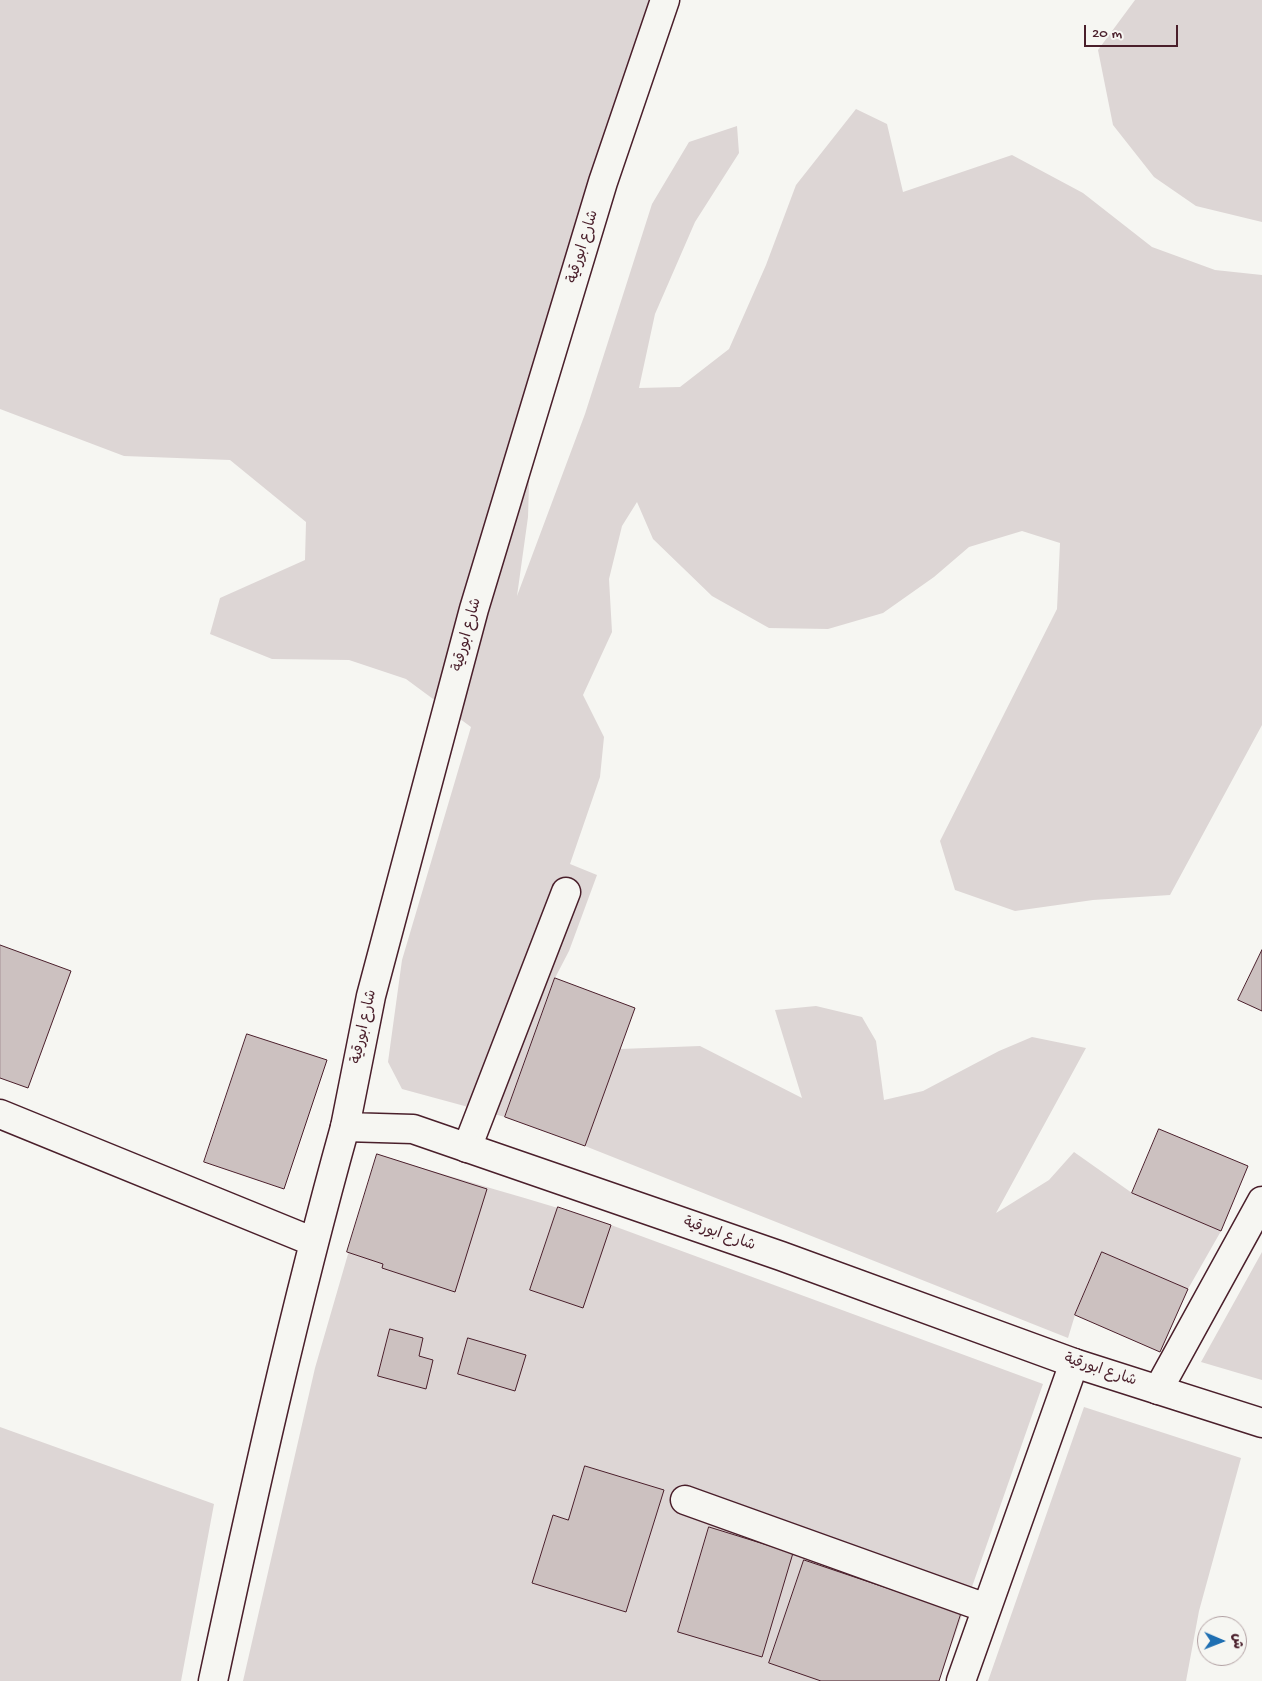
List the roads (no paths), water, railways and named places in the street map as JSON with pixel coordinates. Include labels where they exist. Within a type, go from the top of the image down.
[{"type":"main road","name":"شارع ابورقية","points":[[665,0],[603,182],[474,609],[371,996],[345,1127],[413,1129],[790,1260],[1074,1363],[1262,1423]]},
{"type":"main road","points":[[467,1148],[566,892]]},
{"type":"main road","points":[[0,1114],[314,1242]]},
{"type":"main road","points":[[213,1681],[270,1415],[345,1127]]},
{"type":"main road","points":[[1158,1390],[1262,1201]]},
{"type":"main road","points":[[961,1681],[1074,1363]]},
{"type":"main road","points":[[685,1500],[986,1608]]}]
